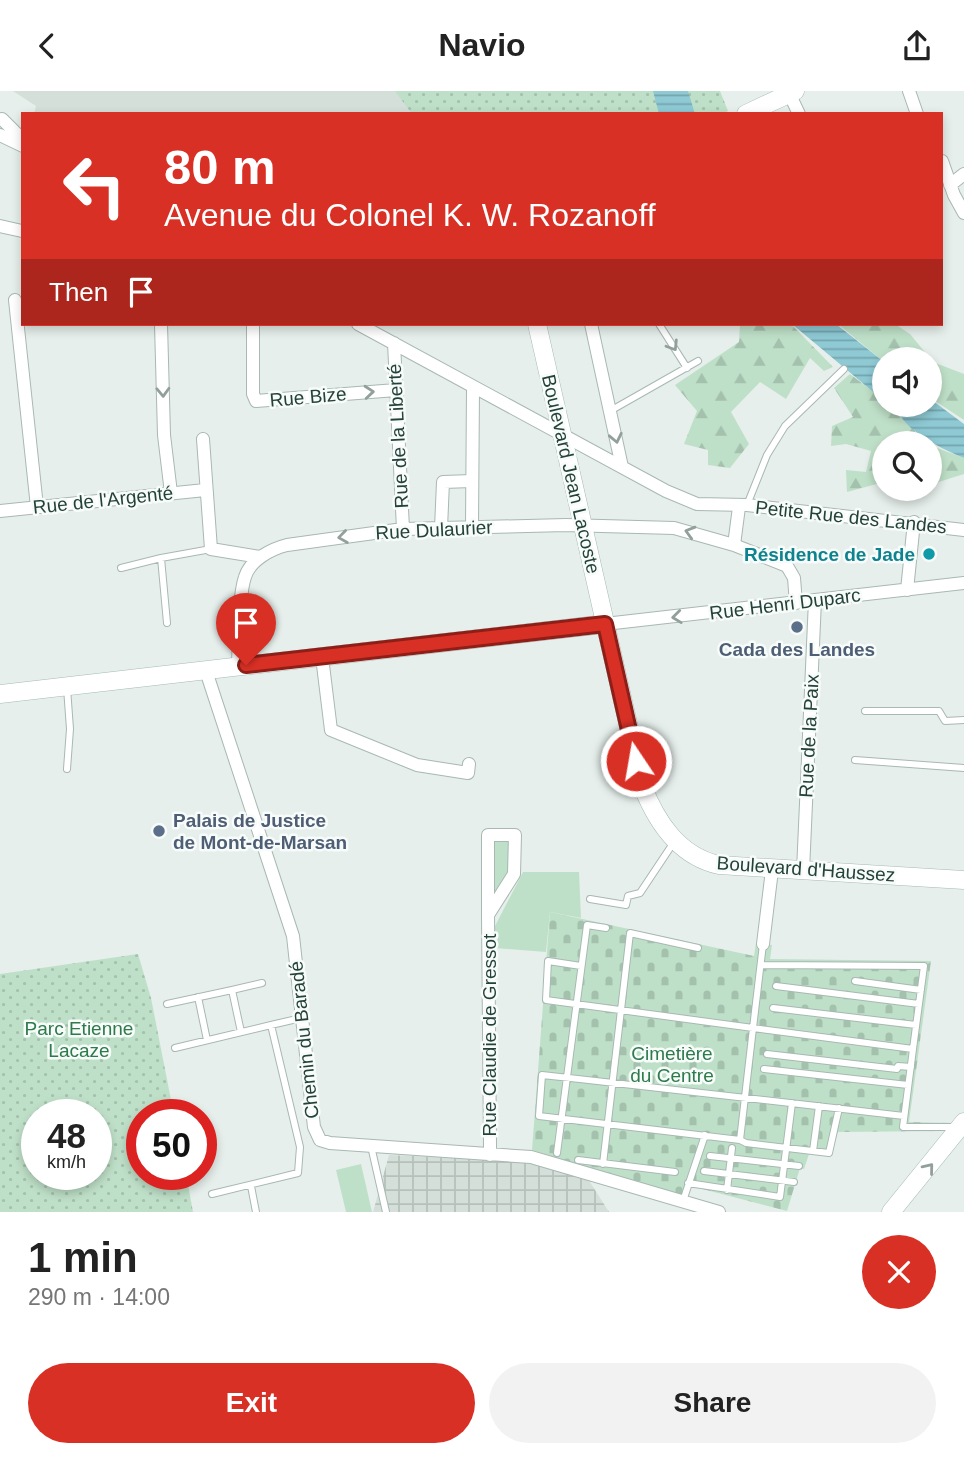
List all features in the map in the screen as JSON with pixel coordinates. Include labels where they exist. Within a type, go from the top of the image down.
[{"type":"main road","points":[[750,112],[791,92]]},
{"type":"main road","name":"Boulevard Jean Lacoste","points":[[537,326],[605,624]]},
{"type":"main road","points":[[0,694],[605,624]]},
{"type":"main road","name":"Boulevard d'Haussez","points":[[605,624],[642,785],[651,809],[675,841],[711,863],[772,870],[964,880]]},
{"type":"main road","points":[[891,1212],[962,1125]]},
{"type":"street","points":[[909,91],[916,112]]},
{"type":"street","points":[[791,92],[798,112]]},
{"type":"street","points":[[1,119],[21,138]]},
{"type":"street","points":[[0,135],[21,145]]},
{"type":"street","points":[[943,164],[964,213]]},
{"type":"street","points":[[950,185],[964,174]]},
{"type":"street","points":[[0,226],[21,231]]},
{"type":"street","points":[[15,300],[37,507]]},
{"type":"street","points":[[161,326],[164,435],[171,493]]},
{"type":"street","name":"Rue Bize","points":[[253,326],[253,394],[256,401],[396,390]]},
{"type":"street","name":"Petite Rue des Landes","points":[[362,326],[666,491],[697,504],[914,522],[964,530]]},
{"type":"street","points":[[591,326],[622,467]]},
{"type":"street","name":"Rue de la Liberté","points":[[394,343],[403,529]]},
{"type":"street","points":[[472,527],[473,387]]},
{"type":"street","points":[[203,439],[211,549],[260,557],[245,576],[238,666]]},
{"type":"street","points":[[441,528],[443,482],[472,481]]},
{"type":"street","name":"Rue de l'Argenté","points":[[0,512],[205,489]]},
{"type":"street","points":[[734,545],[743,506]]},
{"type":"street","points":[[907,590],[914,522]]},
{"type":"street","name":"Rue Dulaurier","points":[[260,557],[273,548],[287,545],[403,529],[582,526],[674,528],[734,545],[787,566],[794,578],[796,603]]},
{"type":"street","name":"Rue Henri Duparc","points":[[605,624],[964,583]]},
{"type":"street","name":"Rue de la Paix","points":[[803,871],[815,600]]},
{"type":"street","points":[[322,657],[331,730],[416,765],[468,773],[469,764]]},
{"type":"street","name":"Chemin du Baradé","points":[[206,671],[293,936],[314,1127],[320,1140],[531,1157],[679,1206],[719,1212]]},
{"type":"street","name":"Rue Claudie de Gressot","points":[[488,915],[514,874],[514,835],[488,835],[488,915],[489,1155]]},
{"type":"street","points":[[763,944],[772,870]]},
{"type":"lane","points":[[660,326],[687,368]]},
{"type":"lane","points":[[610,411],[698,361]]},
{"type":"lane","points":[[743,506],[767,455],[785,426],[844,369]]},
{"type":"lane","points":[[121,568],[211,549]]},
{"type":"lane","points":[[161,558],[167,623]]},
{"type":"lane","points":[[67,686],[70,729],[67,769]]},
{"type":"lane","points":[[865,711],[939,711],[944,721],[964,720]]},
{"type":"lane","points":[[855,760],[964,768]]},
{"type":"lane","points":[[590,899],[626,905],[628,896],[640,893],[675,841]]},
{"type":"lane","points":[[557,1153],[587,925],[606,928]]},
{"type":"lane","points":[[603,1164],[630,933],[698,948]]},
{"type":"lane","points":[[740,1140],[763,944]]},
{"type":"lane","points":[[581,966],[548,961],[546,1000],[913,1049]]},
{"type":"lane","points":[[761,965],[924,966],[903,1127],[962,1125]]},
{"type":"lane","points":[[855,981],[921,990]]},
{"type":"lane","points":[[167,1004],[262,983]]},
{"type":"lane","points":[[776,986],[919,1005]]},
{"type":"lane","points":[[232,990],[241,1032]]},
{"type":"lane","points":[[198,997],[207,1040]]},
{"type":"lane","points":[[773,1008],[916,1025]]},
{"type":"lane","points":[[175,1048],[302,1019]]},
{"type":"lane","points":[[212,1194],[298,1173],[300,1147],[271,1025]]},
{"type":"lane","points":[[766,1054],[897,1069],[898,1066],[911,1067]]},
{"type":"lane","points":[[765,1069],[908,1085]]},
{"type":"lane","points":[[839,1108],[829,1153],[705,1135],[539,1116],[542,1075],[745,1097],[793,1103],[839,1108],[904,1116]]},
{"type":"lane","points":[[688,1183],[780,1197],[793,1103]]},
{"type":"lane","points":[[813,1151],[819,1106]]},
{"type":"lane","points":[[679,1206],[705,1135]]},
{"type":"lane","points":[[371,1146],[386,1212]]},
{"type":"lane","points":[[727,1191],[732,1148]]},
{"type":"lane","points":[[710,1156],[799,1166]]},
{"type":"lane","points":[[578,1160],[675,1172]]},
{"type":"lane","points":[[704,1171],[794,1182]]},
{"type":"lane","points":[[251,1186],[256,1212]]},
{"type":"shaded area","points":[[13,91],[403,91],[423,112],[34,112],[36,106]]},
{"type":"shaded area","points":[[389,1155],[528,1161],[588,1179],[609,1212],[373,1212]]},
{"type":"green space","points":[[395,91],[720,91],[728,111],[726,112],[411,112]]},
{"type":"green space","points":[[740,326],[793,326],[833,367],[824,371],[810,358],[786,399],[760,382],[731,412],[749,444],[730,468],[708,465],[708,450],[684,444],[697,411],[675,385],[739,342]]},
{"type":"green space","points":[[840,326],[898,326],[910,334],[921,347],[872,347],[872,352]]},
{"type":"green space","points":[[942,365],[964,374],[964,420],[942,406]]},
{"type":"green space","points":[[850,374],[872,391],[872,417],[904,417],[915,431],[872,431],[872,485],[847,492],[846,470],[866,472],[871,451],[846,444],[831,446],[832,426],[853,417],[834,388]]},
{"type":"green space","points":[[942,450],[964,458],[964,474],[942,481]]},
{"type":"green space","points":[[510,841],[511,874],[493,899],[492,842]]},
{"type":"green space","points":[[523,872],[579,872],[581,918],[550,912],[546,952],[495,948],[495,926]]},
{"type":"green space","name":"Cimetière du Centre","points":[[550,912],[754,956],[756,943],[772,945],[770,959],[931,961],[909,1122],[952,1123],[947,1131],[838,1132],[831,1156],[809,1154],[804,1169],[800,1168],[787,1211],[691,1186],[687,1198],[532,1150]]},
{"type":"green space","name":"Parc Etienne Lacaze","points":[[138,954],[151,998],[171,1099],[126,1099],[126,1190],[189,1190],[193,1212],[0,1212],[0,974]]},
{"type":"green space","points":[[361,1164],[372,1212],[346,1212],[336,1170]]},
{"type":"water","points":[[653,91],[688,91],[694,112],[658,112]]},
{"type":"water","points":[[794,326],[839,326],[872,352],[872,391]]},
{"type":"water","points":[[942,408],[964,424],[964,458],[942,448],[942,431],[915,431],[901,417],[942,417]]},
{"type":"place","name":"Résidence de Jade","points":[[929,554]]},
{"type":"place","name":"Cada des Landes","points":[[797,627]]},
{"type":"place","name":"Palais de Justice de Mont-de-Marsan","points":[[159,831]]},
{"type":"route","points":[[246,665],[605,624],[636,761]]}]
